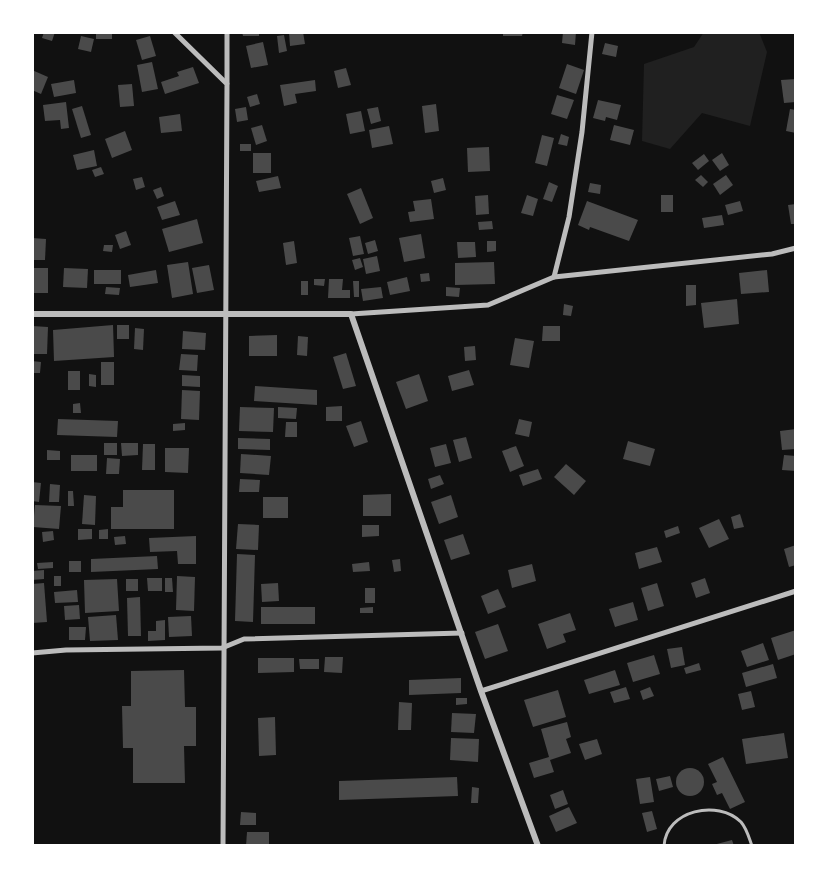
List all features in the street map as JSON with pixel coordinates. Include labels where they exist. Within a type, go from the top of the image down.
[{"type":"street","points":[[174,32],[227,84]]},
{"type":"street","points":[[223,846],[227,32]]},
{"type":"street","points":[[554,277],[569,217],[586,111],[592,32]]},
{"type":"street","points":[[32,314],[351,314],[488,305],[554,277],[772,254],[796,248]]},
{"type":"street","points":[[351,314],[538,846]]},
{"type":"street","points":[[481,691],[796,591]]},
{"type":"street","points":[[32,653],[222,648],[244,639],[462,633]]},
{"type":"lane","points":[[664,846],[669,826],[704,810],[715,810],[740,821],[752,846]]},
{"type":"shaded area","points":[[704,32],[759,32],[767,52],[750,126],[702,113],[670,149],[642,141],[644,64],[694,47]]},
{"type":"building","points":[[44,32],[55,32],[52,41],[42,38]]},
{"type":"building","points":[[96,32],[112,32],[112,39],[96,39]]},
{"type":"building","points":[[242,32],[259,32],[259,36],[243,36]]},
{"type":"building","points":[[289,32],[303,32],[305,44],[290,46]]},
{"type":"building","points":[[503,32],[523,32],[522,36],[503,36]]},
{"type":"building","points":[[563,32],[576,32],[575,45],[562,43]]},
{"type":"building","points":[[284,35],[287,51],[279,53],[277,36]]},
{"type":"building","points":[[81,36],[94,39],[91,52],[78,49]]},
{"type":"building","points":[[150,36],[156,56],[142,60],[136,40]]},
{"type":"building","points":[[263,42],[268,65],[251,68],[246,46]]},
{"type":"building","points":[[605,43],[618,46],[616,57],[602,54]]},
{"type":"building","points":[[152,62],[158,89],[142,92],[137,65]]},
{"type":"building","points":[[567,64],[584,70],[576,94],[559,88]]},
{"type":"building","points":[[193,67],[199,83],[165,94],[161,82]]},
{"type":"building","points":[[346,68],[351,85],[338,88],[334,71]]},
{"type":"building","points":[[32,70],[48,77],[41,94],[32,90]]},
{"type":"building","points":[[796,79],[796,102],[784,103],[781,80]]},
{"type":"building","points":[[74,80],[76,93],[54,97],[51,84]]},
{"type":"building","points":[[315,80],[316,91],[295,94],[297,103],[284,106],[280,85]]},
{"type":"building","points":[[132,84],[134,106],[120,107],[118,85]]},
{"type":"building","points":[[257,94],[260,104],[250,107],[247,97]]},
{"type":"building","points":[[557,95],[574,100],[567,119],[551,114]]},
{"type":"building","points":[[598,100],[621,105],[617,120],[593,118]]},
{"type":"building","points":[[66,102],[69,128],[61,129],[60,120],[45,121],[43,105]]},
{"type":"building","points":[[436,104],[439,131],[425,133],[422,106]]},
{"type":"building","points":[[82,106],[91,135],[81,138],[72,109]]},
{"type":"building","points":[[246,107],[248,120],[237,122],[235,109]]},
{"type":"building","points":[[378,107],[381,121],[371,124],[367,109]]},
{"type":"building","points":[[790,109],[796,110],[796,133],[786,131]]},
{"type":"building","points":[[361,111],[365,131],[350,134],[346,114]]},
{"type":"building","points":[[180,114],[182,131],[161,133],[159,117]]},
{"type":"building","points":[[262,125],[267,141],[256,145],[251,128]]},
{"type":"building","points":[[614,125],[634,130],[630,145],[610,140]]},
{"type":"building","points":[[389,126],[393,144],[372,148],[369,130]]},
{"type":"building","points":[[125,131],[132,150],[112,158],[105,139]]},
{"type":"building","points":[[561,134],[569,137],[567,146],[558,144]]},
{"type":"building","points":[[542,135],[554,138],[547,166],[535,163]]},
{"type":"building","points":[[240,144],[251,144],[251,151],[240,151]]},
{"type":"building","points":[[489,147],[490,171],[468,172],[467,148]]},
{"type":"building","points":[[94,150],[97,166],[77,170],[73,155]]},
{"type":"building","points":[[253,153],[271,153],[271,173],[253,173]]},
{"type":"building","points":[[722,153],[729,165],[720,171],[712,160]]},
{"type":"building","points":[[704,154],[709,161],[698,170],[692,163]]},
{"type":"building","points":[[101,167],[104,174],[95,177],[92,170]]},
{"type":"building","points":[[701,175],[708,182],[703,187],[695,180]]},
{"type":"building","points":[[726,175],[733,185],[720,195],[713,184]]},
{"type":"building","points":[[278,176],[281,188],[259,192],[256,181]]},
{"type":"building","points":[[142,177],[145,187],[136,190],[133,179]]},
{"type":"building","points":[[443,178],[446,190],[434,193],[431,181]]},
{"type":"building","points":[[549,182],[558,186],[552,202],[543,199]]},
{"type":"building","points":[[590,183],[601,185],[600,194],[588,192]]},
{"type":"building","points":[[161,187],[164,196],[157,199],[153,190]]},
{"type":"building","points":[[361,188],[373,218],[360,224],[347,194]]},
{"type":"building","points":[[488,195],[489,214],[476,215],[475,196]]},
{"type":"building","points":[[527,195],[538,199],[533,216],[521,213]]},
{"type":"building","points":[[661,195],[673,195],[673,212],[661,212]]},
{"type":"building","points":[[431,199],[434,219],[410,222],[408,212],[415,211],[413,201]]},
{"type":"building","points":[[175,201],[180,215],[162,220],[157,207]]},
{"type":"building","points":[[587,201],[638,220],[629,241],[578,225]]},
{"type":"building","points":[[740,201],[743,211],[728,215],[725,205]]},
{"type":"building","points":[[796,204],[796,224],[791,224],[788,205]]},
{"type":"building","points":[[722,215],[724,225],[704,228],[702,218]]},
{"type":"building","points":[[197,219],[203,243],[169,252],[162,229]]},
{"type":"building","points":[[492,221],[493,229],[479,230],[478,222]]},
{"type":"building","points":[[126,231],[131,245],[120,249],[115,235]]},
{"type":"building","points":[[421,234],[425,258],[404,262],[399,238]]},
{"type":"building","points":[[360,236],[364,254],[353,256],[349,238]]},
{"type":"building","points":[[32,238],[46,239],[45,260],[32,260]]},
{"type":"building","points":[[375,240],[378,251],[368,254],[365,243]]},
{"type":"building","points":[[294,241],[297,263],[286,265],[283,243]]},
{"type":"building","points":[[487,241],[496,241],[496,251],[487,252]]},
{"type":"building","points":[[457,242],[475,242],[476,257],[458,258]]},
{"type":"building","points":[[104,245],[113,245],[112,252],[103,251]]},
{"type":"building","points":[[377,256],[380,271],[366,274],[363,259]]},
{"type":"building","points":[[360,258],[363,267],[355,270],[352,260]]},
{"type":"building","points":[[188,262],[193,294],[172,298],[167,265]]},
{"type":"building","points":[[494,262],[495,284],[455,285],[455,263]]},
{"type":"building","points":[[209,265],[214,290],[197,293],[192,268]]},
{"type":"building","points":[[32,268],[48,268],[48,293],[32,293]]},
{"type":"building","points":[[64,268],[88,269],[87,288],[63,287]]},
{"type":"building","points":[[94,270],[121,270],[121,284],[94,284]]},
{"type":"building","points":[[156,270],[158,283],[130,287],[128,275]]},
{"type":"building","points":[[767,270],[769,292],[741,294],[739,273]]},
{"type":"building","points":[[429,273],[430,281],[421,282],[420,274]]},
{"type":"building","points":[[407,277],[410,291],[390,295],[387,282]]},
{"type":"building","points":[[314,279],[325,279],[324,286],[314,285]]},
{"type":"building","points":[[329,279],[343,279],[342,290],[350,290],[350,298],[328,298]]},
{"type":"building","points":[[301,281],[308,281],[308,295],[301,295]]},
{"type":"building","points":[[353,281],[359,281],[359,297],[354,297]]},
{"type":"building","points":[[686,285],[696,285],[696,305],[686,306]]},
{"type":"building","points":[[106,287],[120,288],[119,295],[105,294]]},
{"type":"building","points":[[381,287],[383,298],[363,301],[361,289]]},
{"type":"building","points":[[446,287],[460,288],[459,297],[446,296]]},
{"type":"building","points":[[737,299],[739,324],[704,328],[701,303]]},
{"type":"building","points":[[564,304],[573,306],[571,316],[563,315]]},
{"type":"building","points":[[113,325],[114,357],[54,361],[53,330]]},
{"type":"building","points":[[117,325],[129,325],[129,339],[117,339]]},
{"type":"building","points":[[32,326],[48,327],[47,354],[32,354]]},
{"type":"building","points":[[543,326],[560,326],[560,341],[542,341]]},
{"type":"building","points":[[135,328],[144,329],[143,350],[134,349]]},
{"type":"building","points":[[183,331],[206,333],[205,350],[182,349]]},
{"type":"building","points":[[277,335],[277,356],[249,356],[249,336]]},
{"type":"building","points":[[298,336],[308,337],[307,356],[297,355]]},
{"type":"building","points":[[515,338],[534,341],[529,368],[510,365]]},
{"type":"building","points":[[475,346],[476,360],[465,361],[464,347]]},
{"type":"building","points":[[346,353],[356,386],[343,389],[333,357]]},
{"type":"building","points":[[181,354],[198,355],[197,371],[179,370]]},
{"type":"building","points":[[32,361],[41,362],[40,373],[32,373]]},
{"type":"building","points":[[101,362],[114,362],[114,385],[101,385]]},
{"type":"building","points":[[469,370],[474,385],[452,391],[448,376]]},
{"type":"building","points":[[68,371],[80,371],[80,390],[68,390]]},
{"type":"building","points":[[89,374],[96,375],[96,387],[89,386]]},
{"type":"building","points":[[419,374],[428,401],[406,409],[396,382]]},
{"type":"building","points":[[182,375],[200,376],[200,387],[182,386]]},
{"type":"building","points":[[255,386],[317,390],[317,405],[254,401]]},
{"type":"building","points":[[182,390],[200,391],[199,420],[181,419]]},
{"type":"building","points":[[80,403],[81,413],[73,413],[73,404]]},
{"type":"building","points":[[342,406],[342,421],[326,421],[326,407]]},
{"type":"building","points":[[240,407],[274,408],[273,432],[239,431]]},
{"type":"building","points":[[278,407],[297,408],[296,419],[278,418]]},
{"type":"building","points":[[58,419],[118,421],[117,437],[57,435]]},
{"type":"building","points":[[519,419],[532,422],[529,437],[515,434]]},
{"type":"building","points":[[361,421],[368,442],[354,447],[346,426]]},
{"type":"building","points":[[286,422],[297,422],[297,437],[285,437]]},
{"type":"building","points":[[185,423],[185,430],[173,431],[173,424]]},
{"type":"building","points":[[796,429],[796,449],[782,450],[780,431]]},
{"type":"building","points":[[466,437],[472,458],[459,462],[453,440]]},
{"type":"building","points":[[238,438],[270,439],[270,450],[238,449]]},
{"type":"building","points":[[628,441],[655,449],[650,466],[623,459]]},
{"type":"building","points":[[104,443],[117,443],[117,455],[104,455]]},
{"type":"building","points":[[121,443],[138,443],[138,455],[122,456]]},
{"type":"building","points":[[143,444],[155,444],[155,470],[142,470]]},
{"type":"building","points":[[446,444],[451,463],[435,467],[430,448]]},
{"type":"building","points":[[516,446],[524,466],[510,472],[502,451]]},
{"type":"building","points":[[165,448],[189,448],[188,473],[165,472]]},
{"type":"building","points":[[47,450],[60,451],[60,460],[47,460]]},
{"type":"building","points":[[241,454],[271,456],[269,475],[240,473]]},
{"type":"building","points":[[71,455],[97,455],[97,471],[71,471]]},
{"type":"building","points":[[784,455],[796,456],[796,471],[782,470]]},
{"type":"building","points":[[107,458],[120,459],[119,474],[106,474]]},
{"type":"building","points":[[566,464],[586,481],[574,495],[554,477]]},
{"type":"building","points":[[538,469],[542,479],[523,486],[519,475]]},
{"type":"building","points":[[440,475],[444,484],[431,489],[428,479]]},
{"type":"building","points":[[240,479],[260,480],[259,492],[239,492]]},
{"type":"building","points":[[32,482],[41,483],[39,502],[32,501]]},
{"type":"building","points":[[50,484],[60,485],[59,502],[49,502]]},
{"type":"building","points":[[123,490],[174,490],[174,529],[111,529],[111,507],[123,507]]},
{"type":"building","points":[[68,491],[73,491],[74,506],[68,506]]},
{"type":"building","points":[[391,494],[391,516],[363,516],[363,495]]},
{"type":"building","points":[[84,495],[96,496],[95,525],[82,524]]},
{"type":"building","points":[[451,495],[458,517],[439,524],[431,502]]},
{"type":"building","points":[[263,497],[288,497],[288,518],[263,518]]},
{"type":"building","points":[[35,505],[61,506],[59,529],[33,527]]},
{"type":"building","points":[[740,514],[744,527],[734,529],[731,517]]},
{"type":"building","points":[[719,519],[729,539],[709,548],[699,528]]},
{"type":"building","points":[[238,524],[259,525],[258,550],[236,549]]},
{"type":"building","points":[[362,525],[379,525],[379,536],[362,537]]},
{"type":"building","points":[[678,526],[680,533],[666,538],[664,531]]},
{"type":"building","points":[[78,529],[92,529],[92,539],[78,540]]},
{"type":"building","points":[[108,529],[108,539],[99,539],[99,530]]},
{"type":"building","points":[[53,531],[54,540],[43,542],[42,532]]},
{"type":"building","points":[[463,534],[470,554],[451,560],[444,540]]},
{"type":"building","points":[[125,536],[126,544],[115,545],[114,537]]},
{"type":"building","points":[[196,536],[196,564],[178,564],[177,551],[150,552],[149,538]]},
{"type":"building","points":[[796,545],[796,565],[789,567],[784,549]]},
{"type":"building","points":[[657,547],[662,562],[639,569],[635,553]]},
{"type":"building","points":[[237,554],[255,555],[253,622],[235,621]]},
{"type":"building","points":[[157,556],[158,569],[91,572],[91,559]]},
{"type":"building","points":[[400,559],[401,571],[394,572],[392,560]]},
{"type":"building","points":[[69,561],[81,561],[81,572],[69,572]]},
{"type":"building","points":[[53,562],[53,568],[38,569],[37,563]]},
{"type":"building","points":[[369,562],[370,571],[353,572],[352,564]]},
{"type":"building","points":[[532,564],[536,581],[512,588],[508,570]]},
{"type":"building","points":[[44,570],[44,579],[32,580],[32,571]]},
{"type":"building","points":[[54,576],[61,576],[61,586],[54,586]]},
{"type":"building","points":[[177,576],[195,577],[194,611],[176,610]]},
{"type":"building","points":[[147,578],[162,578],[162,591],[148,591]]},
{"type":"building","points":[[165,578],[172,578],[173,592],[165,592]]},
{"type":"building","points":[[705,578],[710,593],[696,598],[691,583]]},
{"type":"building","points":[[117,579],[119,611],[85,613],[84,580]]},
{"type":"building","points":[[126,579],[138,579],[138,591],[126,591]]},
{"type":"building","points":[[44,583],[47,622],[32,623],[32,584]]},
{"type":"building","points":[[278,583],[279,601],[262,602],[261,584]]},
{"type":"building","points":[[657,583],[664,606],[648,611],[641,588]]},
{"type":"building","points":[[365,588],[375,588],[375,603],[365,603]]},
{"type":"building","points":[[498,589],[506,607],[488,614],[481,596]]},
{"type":"building","points":[[77,590],[78,602],[55,603],[54,592]]},
{"type":"building","points":[[140,597],[141,636],[128,636],[127,598]]},
{"type":"building","points":[[633,602],[638,620],[615,627],[609,609]]},
{"type":"building","points":[[79,605],[80,619],[65,620],[64,606]]},
{"type":"building","points":[[261,607],[315,607],[315,624],[261,624]]},
{"type":"building","points":[[373,607],[373,613],[360,613],[360,608]]},
{"type":"building","points":[[570,613],[576,630],[563,634],[566,642],[547,649],[538,624]]},
{"type":"building","points":[[116,615],[118,640],[90,641],[88,617]]},
{"type":"building","points":[[191,616],[192,636],[169,637],[168,617]]},
{"type":"building","points":[[165,620],[165,640],[148,641],[148,631],[156,631],[156,621]]},
{"type":"building","points":[[498,624],[508,651],[485,659],[475,632]]},
{"type":"building","points":[[69,627],[86,627],[85,640],[69,640]]},
{"type":"building","points":[[796,630],[796,654],[778,660],[771,638]]},
{"type":"building","points":[[763,643],[769,660],[747,667],[741,651]]},
{"type":"building","points":[[682,647],[685,665],[671,668],[667,649]]},
{"type":"building","points":[[654,655],[660,674],[633,682],[627,663]]},
{"type":"building","points":[[325,657],[343,657],[342,673],[324,672]]},
{"type":"building","points":[[258,658],[294,658],[294,672],[258,673]]},
{"type":"building","points":[[299,659],[319,659],[319,669],[300,669]]},
{"type":"building","points":[[699,663],[701,670],[686,674],[684,668]]},
{"type":"building","points":[[773,664],[777,678],[746,687],[742,673]]},
{"type":"building","points":[[184,670],[185,707],[196,707],[196,746],[184,746],[185,783],[133,783],[133,748],[123,748],[122,706],[131,706],[131,671]]},
{"type":"building","points":[[615,670],[620,685],[589,694],[584,680]]},
{"type":"building","points":[[461,678],[461,693],[409,695],[409,680]]},
{"type":"building","points":[[626,687],[630,699],[614,703],[610,692]]},
{"type":"building","points":[[650,687],[654,696],[643,700],[640,691]]},
{"type":"building","points":[[558,690],[566,717],[533,727],[524,700]]},
{"type":"building","points":[[751,691],[755,707],[742,710],[738,694]]},
{"type":"building","points":[[456,698],[467,698],[467,704],[456,705]]},
{"type":"building","points":[[399,702],[412,703],[411,730],[398,730]]},
{"type":"building","points":[[452,713],[476,714],[474,733],[451,732]]},
{"type":"building","points":[[275,717],[276,755],[259,756],[258,718]]},
{"type":"building","points":[[567,722],[571,737],[566,739],[571,753],[550,760],[554,772],[534,778],[529,763],[549,757],[541,729]]},
{"type":"building","points":[[784,733],[788,758],[746,764],[742,739]]},
{"type":"building","points":[[451,738],[479,739],[478,762],[450,760]]},
{"type":"building","points":[[597,739],[602,754],[585,760],[579,744]]},
{"type":"building","points":[[723,757],[745,802],[730,809],[722,793],[717,795],[712,784],[717,782],[708,764]]},
{"type":"building","points":[[690,768],[700,772],[704,782],[700,792],[690,796],[680,792],[676,782],[680,772]]},
{"type":"building","points":[[670,776],[673,787],[659,791],[656,779]]},
{"type":"building","points":[[457,777],[458,796],[339,800],[339,781]]},
{"type":"building","points":[[650,777],[654,802],[640,804],[636,779]]},
{"type":"building","points":[[472,787],[479,788],[478,803],[471,803]]},
{"type":"building","points":[[563,790],[568,804],[555,809],[550,795]]},
{"type":"building","points":[[569,807],[577,823],[556,832],[549,816]]},
{"type":"building","points":[[652,811],[657,829],[647,832],[642,813]]},
{"type":"building","points":[[241,812],[256,813],[256,825],[240,825]]},
{"type":"building","points":[[247,832],[269,832],[269,846],[246,846]]},
{"type":"building","points":[[732,840],[734,846],[713,846],[713,845]]}]
